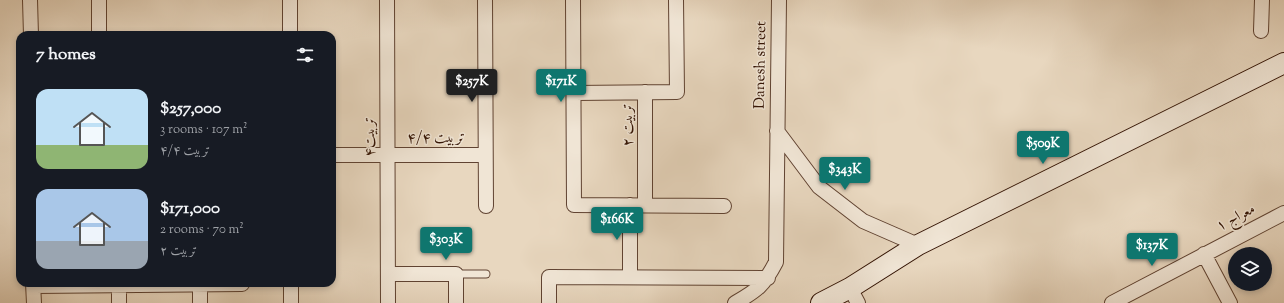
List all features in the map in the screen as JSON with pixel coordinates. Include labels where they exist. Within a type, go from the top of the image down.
[{"type":"street","points":[[30,0],[30,31]]},
{"type":"street","points":[[98,0],[99,31]]},
{"type":"street","points":[[290,0],[290,31]]},
{"type":"street","name":"تربیت۴","points":[[387,0],[388,303]]},
{"type":"street","points":[[485,0],[486,206]]},
{"type":"street","points":[[573,0],[574,205],[724,206]]},
{"type":"street","points":[[645,92],[676,92],[676,0]]},
{"type":"street","name":"Danesh street","points":[[768,278],[776,262],[780,0]]},
{"type":"street","points":[[1261,31],[1262,0]]},
{"type":"street","points":[[821,303],[854,295],[918,245],[1284,63]]},
{"type":"street","name":"تربیت ۲","points":[[574,92],[645,92],[645,205]]},
{"type":"street","points":[[777,131],[818,187],[863,221],[918,245]]},
{"type":"street","name":"تربیت ۴/۴","points":[[336,155],[485,155]]},
{"type":"street","points":[[630,205],[630,277]]},
{"type":"street","name":"معراج ۱","points":[[1112,303],[1284,213]]},
{"type":"street","points":[[1204,254],[1230,303]]},
{"type":"street","points":[[388,274],[456,274],[456,303]]},
{"type":"street","points":[[549,303],[549,277],[768,278]]},
{"type":"street","points":[[735,303],[756,291],[768,278]]},
{"type":"street","points":[[34,287],[34,303]]},
{"type":"street","points":[[119,287],[119,303]]},
{"type":"street","points":[[200,287],[200,303]]},
{"type":"street","points":[[291,287],[291,303]]},
{"type":"lane","points":[[456,274],[486,274]]}]
